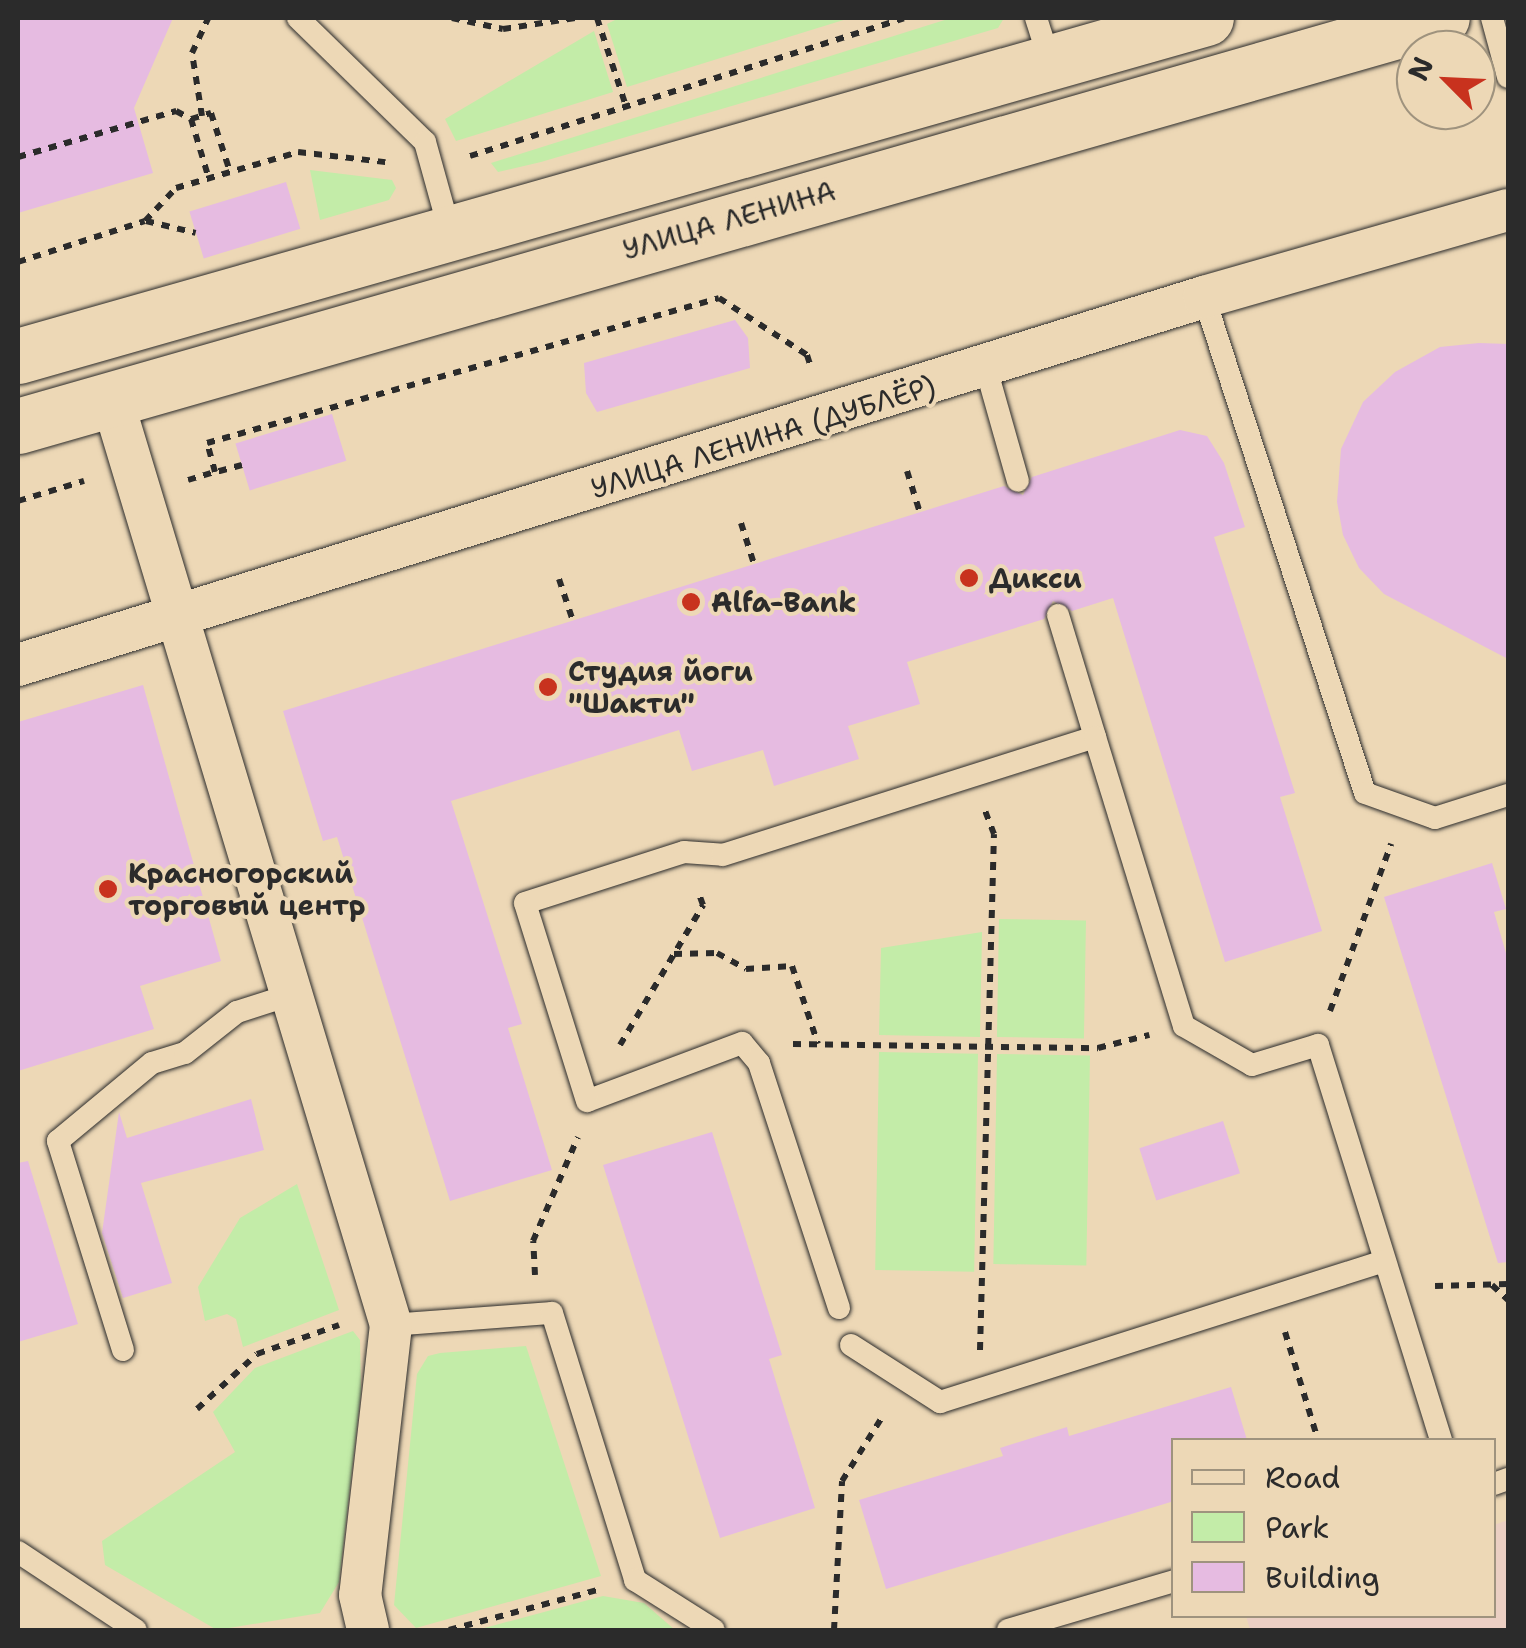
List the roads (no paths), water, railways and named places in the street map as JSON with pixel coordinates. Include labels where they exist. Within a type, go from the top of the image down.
[{"type":"main road","points":[[18,356],[450,232],[1043,40],[1206,18]]},
{"type":"main road","name":"УЛИЦА ЛЕНИНА","points":[[18,426],[1442,18]]},
{"type":"street","name":"УЛИЦА ЛЕНИНА (ДУБЛЁР)","points":[[18,665],[986,368],[1204,297],[1508,210]]},
{"type":"street","points":[[112,398],[175,619],[389,1317],[360,1595],[366,1630]]},
{"type":"lane","points":[[298,18],[426,142],[450,232]]},
{"type":"lane","points":[[1492,18],[1508,77]]},
{"type":"lane","points":[[1204,297],[1365,794],[1435,818],[1508,795]]},
{"type":"lane","points":[[986,368],[1018,481]]},
{"type":"lane","points":[[1058,615],[1184,1026],[1252,1066],[1318,1045],[1441,1438]]},
{"type":"lane","points":[[838,1308],[759,1063],[742,1043],[587,1101],[525,903],[684,852],[723,855],[1095,737]]},
{"type":"lane","points":[[123,1350],[58,1141],[152,1063],[185,1052],[237,1012],[290,995]]},
{"type":"lane","points":[[851,1345],[940,1402],[1384,1261]]},
{"type":"lane","points":[[389,1317],[552,1313],[635,1580],[714,1630]]},
{"type":"lane","points":[[18,1552],[136,1630]]},
{"type":"lane","points":[[1013,1630],[1171,1582]]},
{"type":"place","name":"Дикси","points":[[969,578]]},
{"type":"place","name":"Alfa-Bank","points":[[691,602]]},
{"type":"place","name":"Студия йоги \"Шакти\"","points":[[548,687]]},
{"type":"place","name":"Красногорский торговый центр","points":[[108,889]]}]
